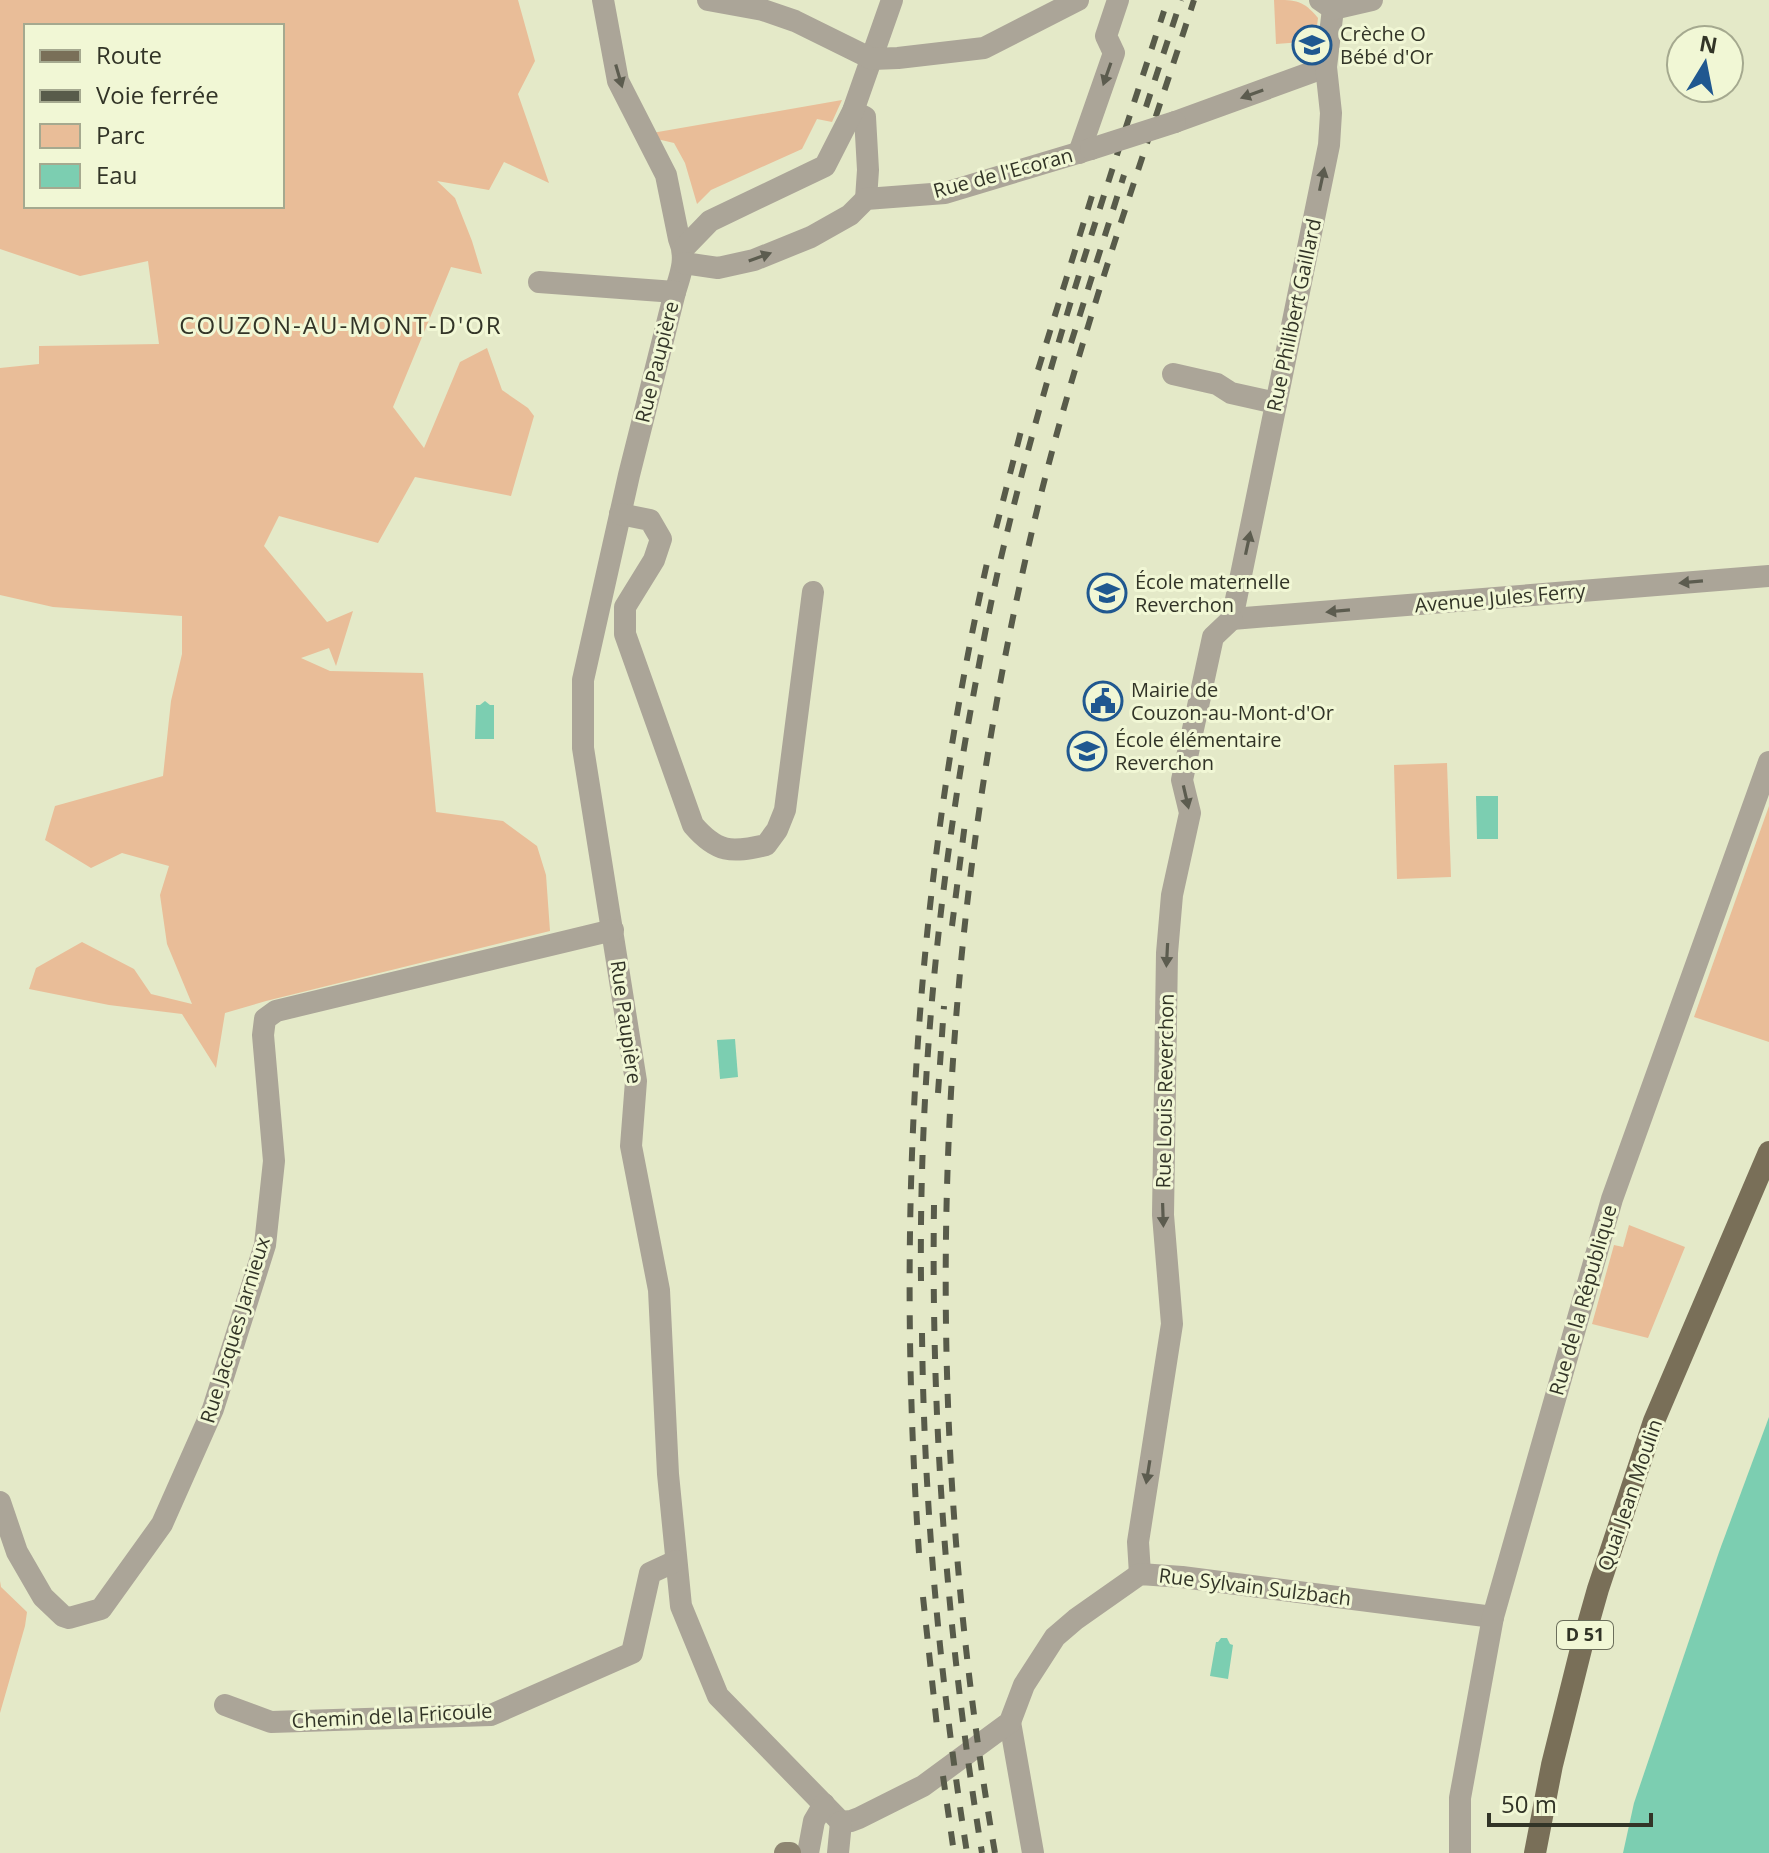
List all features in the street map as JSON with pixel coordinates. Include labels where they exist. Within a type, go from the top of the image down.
[{"type":"main road","name":"Quai Jean Moulin","points":[[1535,1853],[1552,1765],[1581,1649],[1635,1477],[1654,1421],[1769,1152]]},
{"type":"street","points":[[603,0],[618,81],[666,175],[684,256]]},
{"type":"street","points":[[708,0],[763,10],[795,21],[872,59],[984,48],[1078,0]]},
{"type":"street","points":[[684,256],[710,221],[825,166],[853,111],[892,0]]},
{"type":"street","points":[[1085,151],[1114,53],[1106,36],[1118,0]]},
{"type":"street","points":[[1326,4],[1372,0]]},
{"type":"street","name":"Rue Philibert Gaillard","points":[[1232,619],[1329,145],[1331,113],[1326,67],[1326,4]]},
{"type":"street","name":"Rue de l'Ecoran","points":[[866,199],[945,193],[1175,122],[1326,67]]},
{"type":"street","points":[[684,256],[718,268],[754,260],[811,237],[850,215],[866,199],[868,170],[865,117],[853,111]]},
{"type":"street","name":"Rue Paupière","points":[[684,256],[620,514],[583,680],[583,748],[636,1081],[631,1146],[659,1290],[668,1474],[681,1606],[718,1696],[841,1822]]},
{"type":"street","points":[[539,282],[675,292]]},
{"type":"street","points":[[1173,374],[1217,384],[1231,393],[1276,403]]},
{"type":"street","points":[[620,514],[650,520],[661,539],[654,560],[625,607],[625,634],[693,825],[706,840],[724,849],[745,850],[766,845],[777,830],[785,810],[813,592]]},
{"type":"street","name":"Avenue Jules Ferry","points":[[1232,619],[1769,576]]},
{"type":"street","name":"Rue Louis Reverchon","points":[[1140,1574],[1138,1542],[1172,1324],[1163,1215],[1167,953],[1172,895],[1190,813],[1182,780],[1213,637],[1232,619]]},
{"type":"street","name":"Rue de la République","points":[[1460,1853],[1460,1798],[1493,1617],[1612,1199],[1769,762]]},
{"type":"street","name":"Rue Jacques Jarnieux","points":[[0,1502],[17,1552],[43,1597],[69,1618],[101,1609],[162,1524],[213,1409],[265,1245],[274,1161],[263,1035],[265,1019],[276,1011],[613,930]]},
{"type":"street","name":"Chemin de la Fricoule","points":[[225,1705],[271,1722],[491,1715],[632,1653],[650,1573],[676,1561]]},
{"type":"street","name":"Rue Sylvain Sulzbach","points":[[1010,1722],[1024,1685],[1055,1637],[1140,1574],[1493,1617]]},
{"type":"street","points":[[838,1853],[841,1822],[859,1818],[923,1786],[1010,1722],[1033,1853]]},
{"type":"street","points":[[808,1853],[814,1821],[824,1804]]},
{"type":"green space","points":[[0,0],[518,0],[535,61],[518,94],[549,183],[504,162],[489,190],[437,181],[455,198],[482,274],[451,267],[393,407],[424,448],[460,362],[487,348],[502,390],[528,408],[534,416],[511,496],[415,477],[378,543],[279,516],[264,546],[327,622],[353,611],[336,666],[329,648],[301,658],[330,671],[423,673],[436,812],[503,821],[537,846],[546,875],[550,931],[225,1013],[216,1068],[182,1014],[109,1005],[29,989],[36,968],[82,942],[134,969],[151,994],[192,1004],[167,944],[160,895],[169,866],[122,853],[91,868],[45,840],[55,806],[163,776],[171,701],[182,654],[182,616],[53,607],[0,595],[0,368],[39,364],[39,346],[159,344],[148,261],[80,276],[0,249]]},
{"type":"green space","points":[[1274,0],[1299,2],[1313,12],[1318,18],[1315,41],[1276,44]]},
{"type":"green space","points":[[842,100],[832,122],[817,119],[802,149],[711,190],[697,204],[685,163],[674,143],[657,139],[652,133]]},
{"type":"green space","points":[[1447,763],[1451,877],[1397,879],[1394,765]]},
{"type":"green space","points":[[1769,806],[1769,1042],[1694,1017]]},
{"type":"green space","points":[[1629,1225],[1685,1247],[1648,1338],[1592,1324],[1614,1245],[1623,1247]]},
{"type":"green space","points":[[0,1581],[1,1587],[27,1612],[0,1713]]},
{"type":"water","points":[[485,701],[494,705],[494,739],[475,739],[476,705]]},
{"type":"water","points":[[1476,796],[1498,796],[1498,839],[1477,839]]},
{"type":"water","points":[[735,1039],[738,1077],[720,1079],[717,1040]]},
{"type":"water","points":[[1769,1417],[1769,1853],[1623,1853],[1634,1803],[1719,1552]]},
{"type":"water","points":[[1227,1638],[1233,1645],[1228,1679],[1210,1676],[1216,1642]]},
{"type":"railway","points":[[1146,107],[1181,0]]},
{"type":"railway","points":[[995,1853],[971,1690],[955,1526],[947,1362],[947,1197],[955,1033],[971,869],[996,706],[1046,475],[1106,270],[1194,0]]},
{"type":"railway","points":[[921,1281],[923,1134],[933,988],[950,842],[981,657],[1001,557],[1041,404],[1164,11]]},
{"type":"railway","points":[[1071,343],[1124,175]]},
{"type":"railway","points":[[1038,370],[1095,186]]},
{"type":"railway","points":[[996,528],[1021,431]]},
{"type":"railway","points":[[919,1553],[912,1428],[910,1304],[911,1180],[917,1055],[927,932],[942,808],[962,685],[987,563]]},
{"type":"railway","points":[[952,926],[965,823]]},
{"type":"railway","points":[[938,1093],[944,1006]]},
{"type":"railway","points":[[934,1205],[935,1368],[944,1530],[959,1692],[982,1853]]},
{"type":"railway","points":[[922,1333],[926,1464],[935,1594],[967,1853]]},
{"type":"railway","points":[[923,1597],[938,1736]]},
{"type":"railway","points":[[943,1776],[954,1853]]},
{"type":"place","name":"Crèche O Bébé d'Or","points":[[1312,45]]},
{"type":"place","name":"École maternelle Reverchon","points":[[1107,593]]},
{"type":"place","name":"Mairie de Couzon-au-Mont-d'Or","points":[[1103,701]]},
{"type":"place","name":"École élémentaire Reverchon","points":[[1087,751]]},
{"type":"district","name":"COUZON-AU-MONT-D'OR","points":[[341,326]]}]
